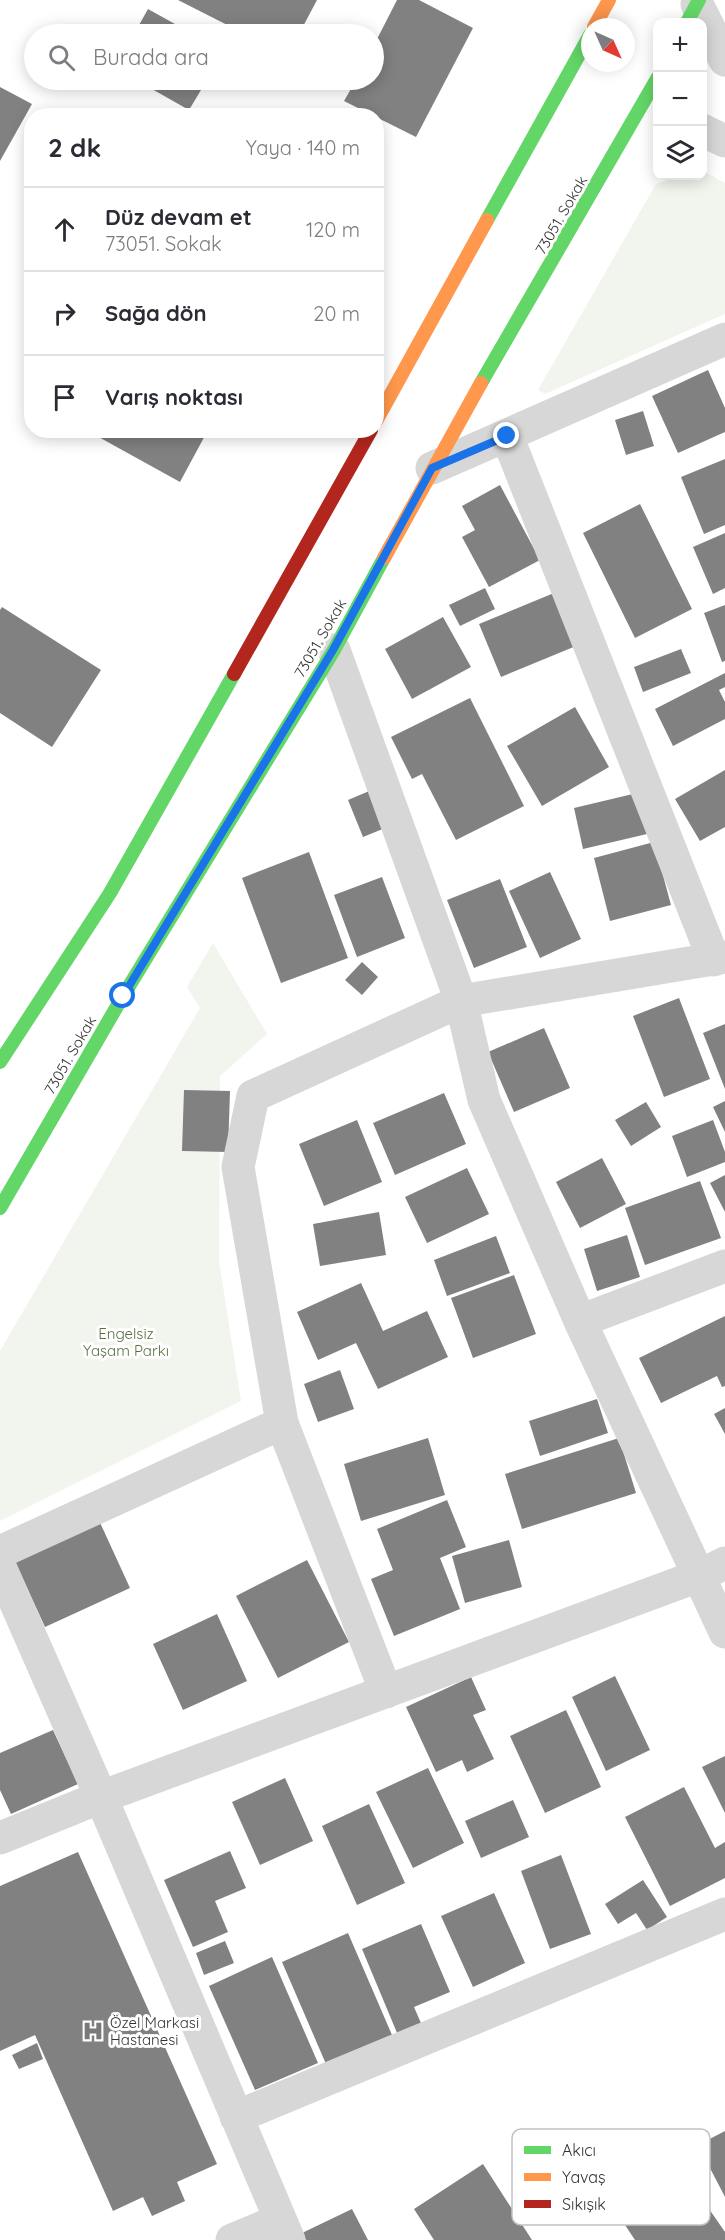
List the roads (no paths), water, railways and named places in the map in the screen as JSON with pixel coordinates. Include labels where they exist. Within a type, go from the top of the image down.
[{"type":"main road","points":[[599,18],[609,0]]},
{"type":"main road","points":[[384,407],[581,51]]},
{"type":"main road","name":"73051. Sokak","points":[[0,1208],[123,996],[333,650],[432,468],[653,96]]},
{"type":"main road","points":[[0,1062],[110,893],[366,438]]},
{"type":"street","points":[[694,9],[725,60]]},
{"type":"street","points":[[707,132],[725,141]]},
{"type":"street","points":[[432,468],[722,349]]},
{"type":"street","points":[[386,1692],[282,1423],[238,1167],[253,1096],[461,1001],[719,958],[507,436]]},
{"type":"street","points":[[333,650],[461,1001],[484,1100],[580,1321],[713,1569],[725,1632]]},
{"type":"street","points":[[580,1321],[725,1266]]},
{"type":"street","points":[[0,1552],[282,1423]]},
{"type":"street","points":[[0,1567],[101,1797],[285,2230],[232,2240]]},
{"type":"street","points":[[0,1838],[101,1797],[713,1569]]},
{"type":"street","points":[[236,2117],[725,1914]]},
{"type":"place","name":"Özel Markasi Hastanesi","points":[[93,2031]]},
{"type":"park label","name":"Engelsiz Yaşam Parkı","points":[[126,1342]]}]
